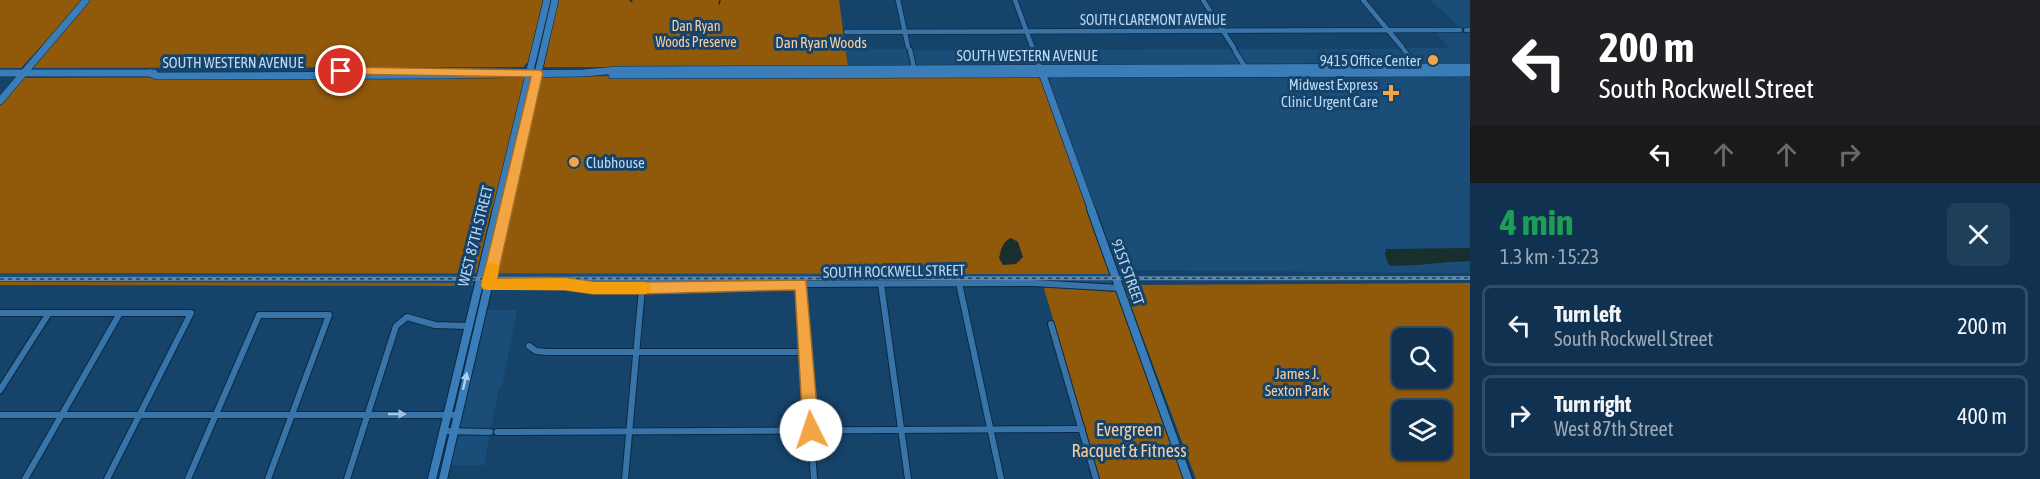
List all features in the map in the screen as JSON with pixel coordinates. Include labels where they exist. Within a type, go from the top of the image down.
[{"type":"main road","points":[[0,101],[87,0]]},
{"type":"main road","name":"WEST 87TH STREET","points":[[443,479],[488,285],[548,0]]},
{"type":"main road","name":"WEST 87TH STREET","points":[[432,479],[468,326],[533,73],[555,0]]},
{"type":"main road","name":"SOUTH WESTERN AVENUE","points":[[1041,71],[1128,74],[1470,67]]},
{"type":"main road","points":[[1128,74],[1167,68]]},
{"type":"main road","name":"SOUTH WESTERN AVENUE","points":[[0,73],[150,73],[157,76],[447,75],[461,73],[618,75],[1167,68],[1470,73]]},
{"type":"main road","name":"91ST STREET","points":[[1041,71],[1188,479]]},
{"type":"main road","points":[[460,360],[470,361]]},
{"type":"street","points":[[898,0],[915,71]]},
{"type":"street","points":[[1014,0],[1041,71]]},
{"type":"street","points":[[1203,0],[1247,70]]},
{"type":"street","points":[[1363,0],[1418,67]]},
{"type":"street","name":"SOUTH CLAREMONT AVENUE","points":[[846,32],[1460,30]]},
{"type":"street","points":[[959,283],[1001,479]]},
{"type":"street","name":"SOUTH ROCKWELL STREET","points":[[488,285],[565,284],[593,288],[642,288],[801,284],[1033,283],[1119,288]]},
{"type":"street","points":[[801,284],[814,479]]},
{"type":"street","points":[[880,284],[908,479]]},
{"type":"street","points":[[625,479],[642,288]]},
{"type":"street","points":[[0,313],[191,313],[107,479]]},
{"type":"street","points":[[0,390],[49,313]]},
{"type":"street","points":[[25,479],[120,313]]},
{"type":"street","points":[[188,479],[259,315],[328,315],[268,479]]},
{"type":"street","points":[[347,479],[393,332],[404,318],[435,325],[468,326]]},
{"type":"street","points":[[1051,324],[1096,479]]},
{"type":"street","points":[[529,346],[536,351],[547,352],[806,352]]},
{"type":"street","points":[[0,415],[458,415]]},
{"type":"street","points":[[443,431],[1082,429]]},
{"type":"shaded area","points":[[1430,0],[1470,0],[1470,28],[1461,28]]},
{"type":"shaded area","points":[[1435,32],[1470,32],[1470,65],[1421,65],[1406,48],[1449,48]]},
{"type":"shaded area","points":[[846,49],[906,49],[910,67],[848,67]]},
{"type":"shaded area","points":[[1230,49],[1241,66],[1042,66],[1036,50]]},
{"type":"shaded area","points":[[1236,49],[1401,49],[1414,65],[1246,66]]},
{"type":"shaded area","points":[[912,50],[1030,51],[1035,67],[916,67]]},
{"type":"shaded area","points":[[1470,74],[1470,273],[1118,270],[1050,82],[1052,77]]},
{"type":"shaded area","points":[[1011,238],[1018,242],[1023,257],[1016,264],[1003,265],[999,258],[1000,252]]},
{"type":"shaded area","points":[[1470,248],[1470,261],[1394,266],[1389,265],[1385,255],[1386,249]]},
{"type":"shaded area","points":[[0,273],[476,274],[473,283],[0,282]]},
{"type":"shaded area","points":[[495,274],[1110,274],[1113,281],[1108,285],[915,281],[493,282]]},
{"type":"shaded area","points":[[486,310],[517,310],[502,387],[499,387],[484,465],[451,465]]},
{"type":"green space","points":[[0,0],[84,0],[21,68],[0,68]]},
{"type":"green space","points":[[89,0],[543,0],[528,62],[523,67],[33,68]]},
{"type":"green space","name":"Dan Ryan Woods Preserve","points":[[558,0],[839,0],[848,67],[544,67]]},
{"type":"green space","points":[[1032,75],[1040,79],[1110,274],[0,273],[0,106],[24,78]]},
{"type":"green space","points":[[915,281],[593,286],[568,282]]},
{"type":"green space","points":[[0,282],[473,283],[472,286],[0,285]]},
{"type":"green space","name":"James J. Sexton Park","points":[[1470,283],[1470,479],[1196,479],[1123,285]]},
{"type":"green space","name":"Evergreen Racquet & Fitness","points":[[1043,285],[1117,292],[1184,479],[1100,479]]},
{"type":"waterway","points":[[719,4],[720,0]]},
{"type":"railway","points":[[0,279],[1470,278]]},
{"type":"slow traffic","points":[[492,268],[488,285],[565,284],[593,288],[645,288]]},
{"type":"place","name":"9415 Office Center","points":[[1433,60]]},
{"type":"place","name":"Midwest Express Clinic Urgent Care","points":[[1391,93]]},
{"type":"place","name":"Clubhouse","points":[[574,162]]},
{"type":"route","points":[[341,71],[537,73],[488,285],[565,284],[593,288],[642,288],[801,284],[811,430]]},
{"type":"park label","name":"Dan Ryan Woods","points":[[821,42]]}]
